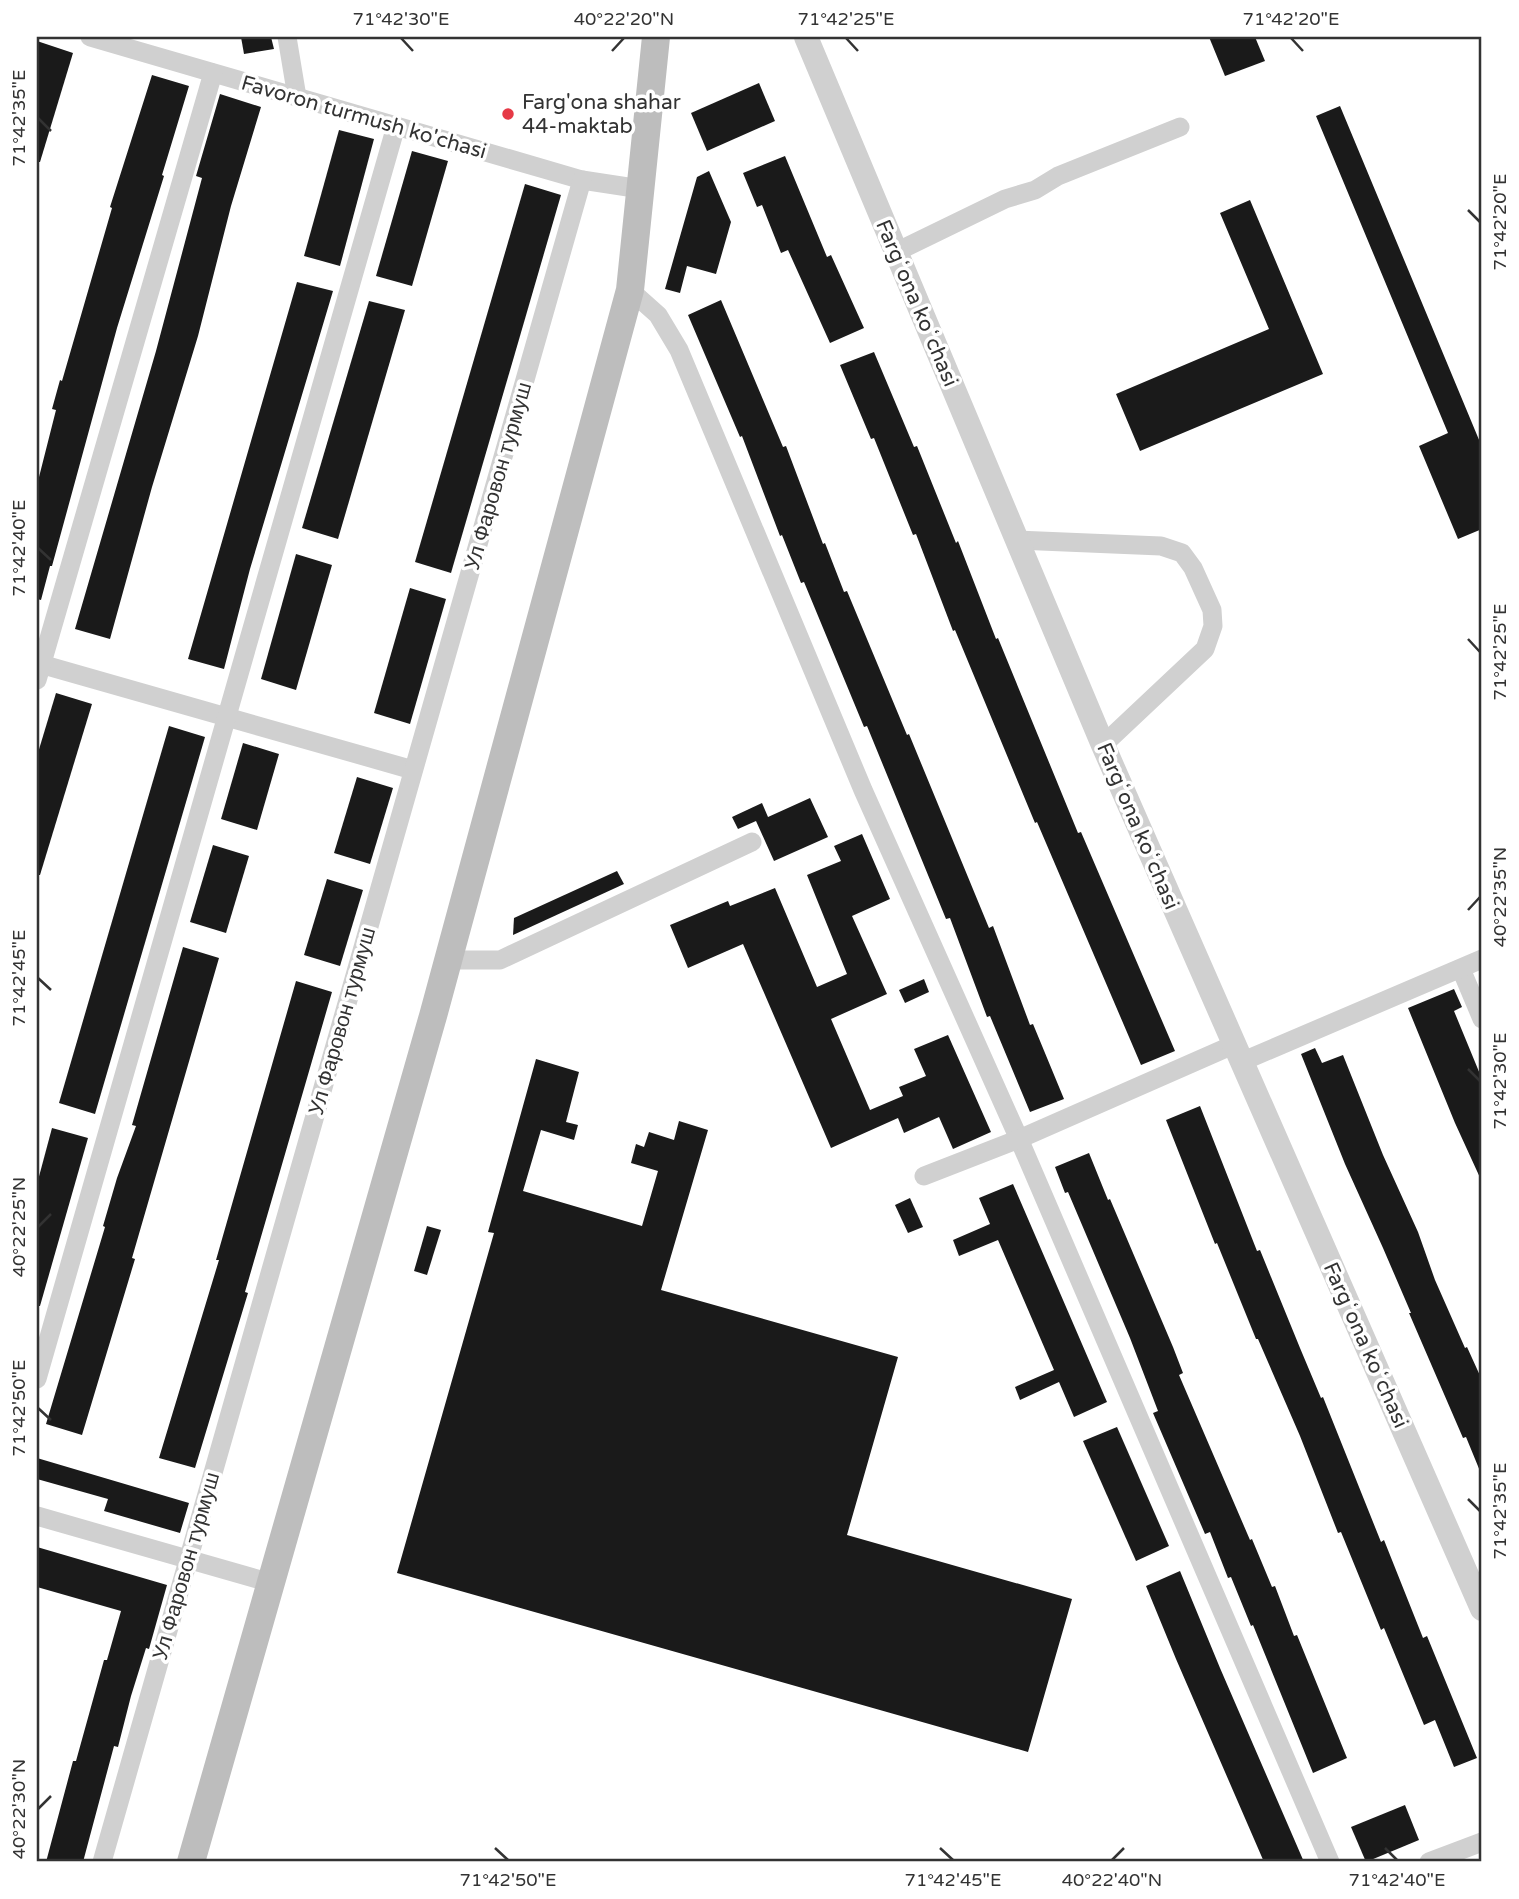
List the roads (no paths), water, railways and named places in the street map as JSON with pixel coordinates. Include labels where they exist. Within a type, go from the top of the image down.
[{"type":"main road","points":[[191,1862],[448,960],[630,290],[656,37]]},
{"type":"street","name":"Favoron turmush ko'chasi","points":[[90,37],[127,42],[213,73],[582,180],[641,189]]},
{"type":"street","points":[[287,37],[297,97]]},
{"type":"street","points":[[652,74],[672,37]]},
{"type":"street","name":"Fargʻona koʻchasi","points":[[806,37],[1103,745],[1482,1609]]},
{"type":"street","points":[[213,73],[38,669],[226,717],[414,770]]},
{"type":"street","points":[[37,1379],[396,126]]},
{"type":"street","points":[[896,252],[1005,199],[1035,190],[1058,176],[1180,127]]},
{"type":"street","name":"Ул Фаровон турмуш","points":[[102,1862],[582,180]]},
{"type":"street","points":[[630,290],[658,315],[680,350],[863,790],[1019,1139],[1330,1862]]},
{"type":"street","points":[[1016,540],[1161,546],[1182,553],[1193,568],[1212,610],[1213,626],[1205,649],[1103,745]]},
{"type":"street","points":[[448,960],[500,960],[752,842]]},
{"type":"street","points":[[924,1176],[1482,959]]},
{"type":"street","points":[[1461,969],[1482,1019]]},
{"type":"street","points":[[37,1516],[271,1583]]},
{"type":"street","points":[[1429,1862],[1482,1842]]},
{"type":"place","name":"Farg'ona shahar 44-maktab","points":[[508,114]]}]
